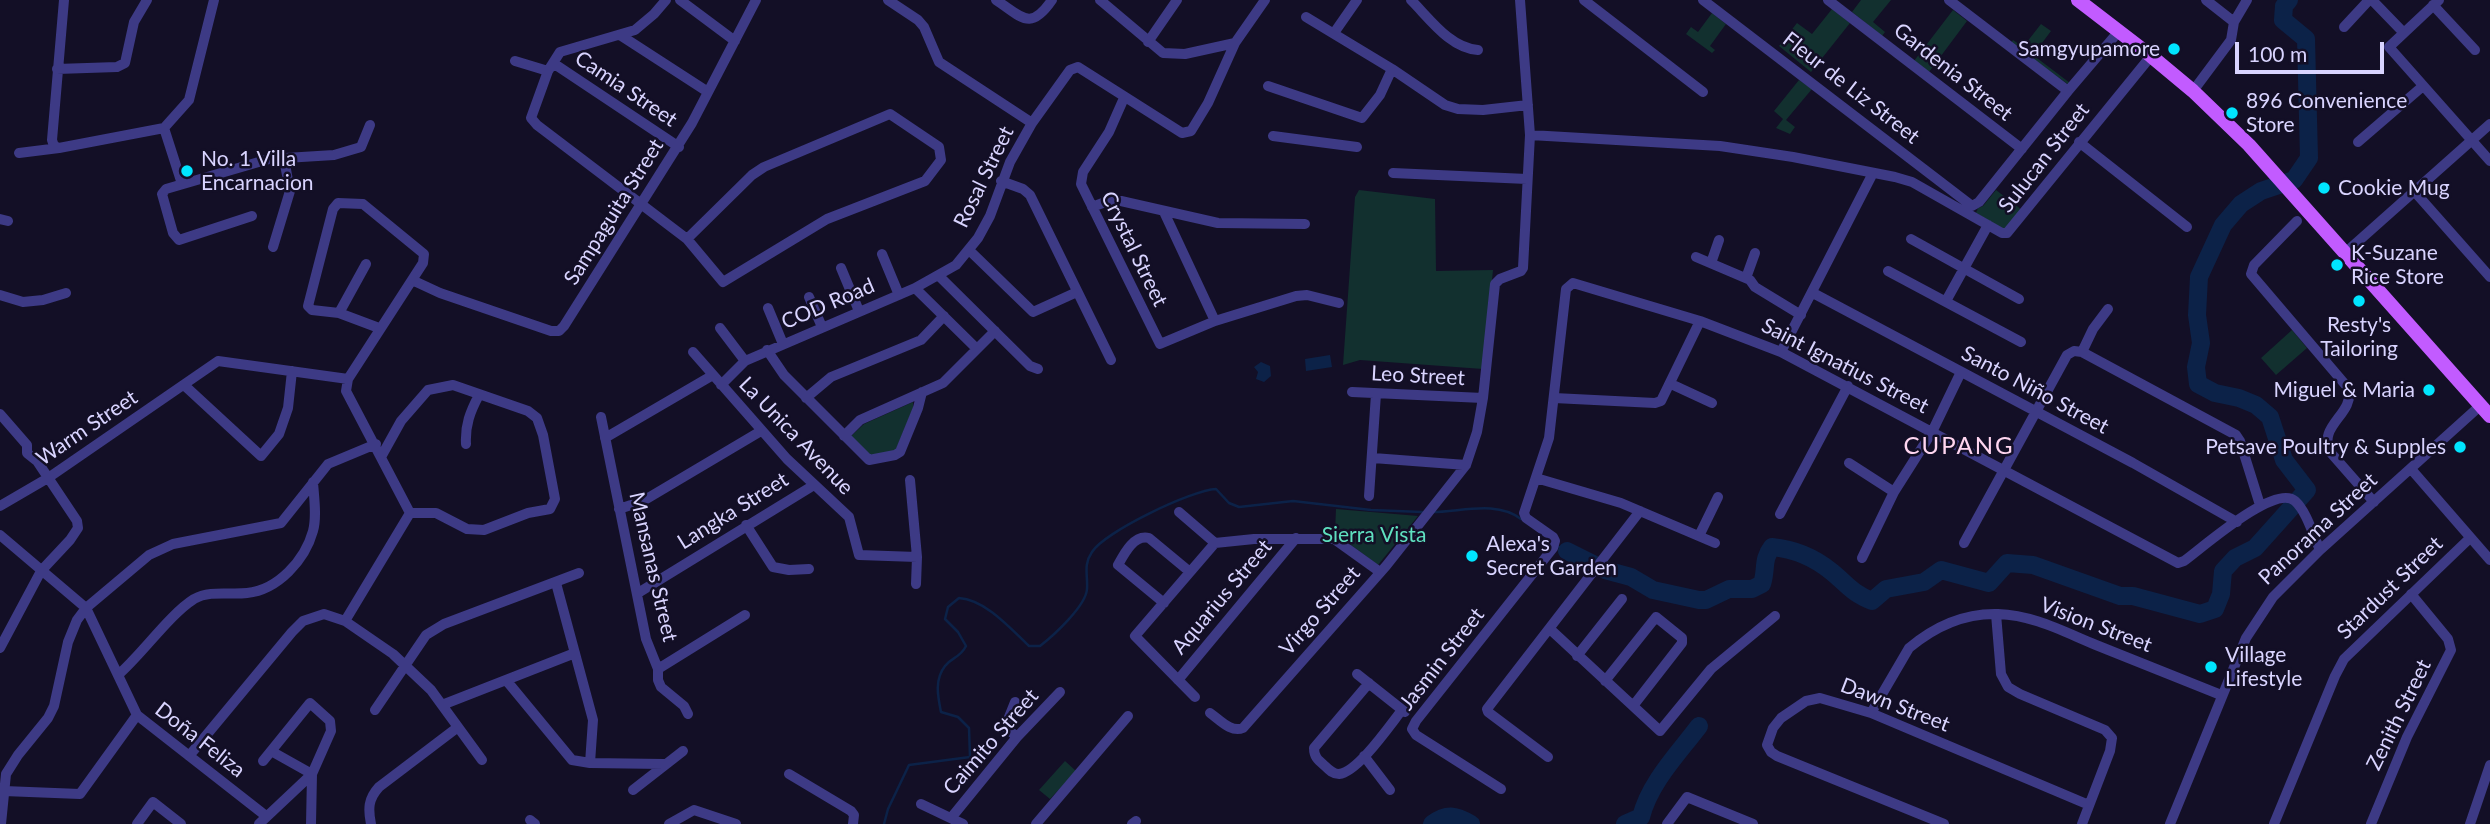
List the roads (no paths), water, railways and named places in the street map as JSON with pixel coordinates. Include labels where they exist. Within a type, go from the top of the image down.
[{"type":"main road","points":[[2078,0],[2193,91],[2249,145],[2485,410]]},
{"type":"street","points":[[56,147],[52,140],[64,0]]},
{"type":"street","points":[[57,69],[117,67],[125,63],[134,22],[147,0]]},
{"type":"street","points":[[19,153],[164,128],[189,100],[214,0]]},
{"type":"street","points":[[666,0],[635,30],[560,52],[550,67],[531,118],[687,239],[723,282],[827,219],[925,181],[941,160],[939,147],[890,114],[764,167],[752,175],[687,239]]},
{"type":"street","points":[[680,0],[735,41]]},
{"type":"street","name":"Sampaguita Street","points":[[412,280],[440,293],[551,331],[559,331],[565,326],[678,147],[757,0]]},
{"type":"street","points":[[888,0],[924,27],[939,62],[1032,123]]},
{"type":"street","points":[[996,0],[1024,18],[1034,19],[1041,16],[1052,0]]},
{"type":"street","points":[[1100,0],[1163,53],[1175,55],[1235,43]]},
{"type":"street","points":[[1148,43],[1177,0]]},
{"type":"street","name":"Rosal Street","points":[[956,265],[969,250],[990,216],[1001,181],[1032,123],[1070,69],[1078,67],[1124,99],[1186,134],[1191,131],[1208,103],[1235,43],[1265,0]]},
{"type":"street","points":[[1334,33],[1357,0]]},
{"type":"street","points":[[1411,0],[1450,39],[1461,47],[1478,50]]},
{"type":"street","points":[[1393,173],[1527,179],[1530,135],[1520,0]]},
{"type":"street","points":[[1584,0],[1703,92]]},
{"type":"street","name":"Fleur de Liz Street","points":[[1703,0],[1970,205],[1975,206],[2022,149]]},
{"type":"street","name":"Gardenia Street","points":[[1828,0],[2022,149]]},
{"type":"street","points":[[1950,0],[2068,90]]},
{"type":"street","points":[[2206,0],[2234,22]]},
{"type":"street","points":[[2193,91],[2231,40],[2234,22],[2247,0]]},
{"type":"street","points":[[2344,27],[2370,0],[2403,32]]},
{"type":"street","points":[[2475,50],[2436,3],[2389,47],[2490,161]]},
{"type":"street","points":[[1306,18],[1392,69],[1433,97],[1458,109],[1483,110],[1528,105]]},
{"type":"street","points":[[2022,149],[2119,31]]},
{"type":"street","points":[[620,35],[708,92]]},
{"type":"street","name":"Sulucan Street","points":[[1530,135],[1720,146],[1873,173],[1912,182],[2004,234],[2011,231],[2079,142],[2151,56]]},
{"type":"street","name":"Camia Street","points":[[516,61],[550,67],[678,147]]},
{"type":"street","points":[[1268,86],[1362,118],[1380,95],[1392,69]]},
{"type":"street","points":[[2358,142],[2423,86]]},
{"type":"street","name":"Crystal Street","points":[[1124,99],[1081,178],[1092,207],[1158,342],[1162,345],[1215,321]]},
{"type":"street","points":[[2345,253],[2490,124]]},
{"type":"street","points":[[251,216],[179,240],[173,233],[162,197],[166,189],[269,159],[334,155],[361,147],[370,125]]},
{"type":"street","points":[[164,128],[182,184]]},
{"type":"street","points":[[1273,136],[1357,147]]},
{"type":"street","points":[[2079,142],[2187,227]]},
{"type":"street","points":[[273,247],[290,191],[284,159]]},
{"type":"street","points":[[1781,352],[1873,173]]},
{"type":"street","name":"Virgo Street","points":[[1210,713],[1231,728],[1243,728],[1380,572],[1466,465],[1477,432],[1483,398],[1495,284],[1523,269],[1527,179]]},
{"type":"street","points":[[1001,181],[1023,189],[1030,195],[1111,360]]},
{"type":"street","points":[[2414,191],[2490,277]]},
{"type":"street","points":[[1092,207],[1108,201],[1121,201],[1218,223],[1305,224]]},
{"type":"street","points":[[379,328],[339,313],[312,310],[308,306],[333,209],[338,203],[363,204],[424,254],[423,262],[348,379],[346,391],[410,513]]},
{"type":"street","points":[[1164,212],[1215,321],[1296,296],[1307,295],[1339,303]]},
{"type":"street","points":[[2297,221],[2254,265],[2251,274],[2349,389],[2350,402],[2328,431],[2327,444],[2331,453],[2374,502]]},
{"type":"street","points":[[1946,301],[1988,225]]},
{"type":"street","points":[[1911,239],[2019,299]]},
{"type":"street","points":[[1711,263],[1719,240]]},
{"type":"street","points":[[969,250],[1033,312],[1077,292]]},
{"type":"street","points":[[1746,278],[1755,253]]},
{"type":"street","points":[[882,254],[899,295]]},
{"type":"street","points":[[1696,257],[1746,278],[1755,288],[1801,315]]},
{"type":"street","points":[[339,313],[366,264]]},
{"type":"street","name":"COD Road","points":[[721,385],[745,361],[915,288],[956,265]]},
{"type":"street","points":[[841,268],[859,311]]},
{"type":"street","points":[[1888,271],[2021,342]]},
{"type":"street","points":[[939,276],[1030,366],[1038,369]]},
{"type":"street","name":"Saint Ignatius Street","points":[[1554,398],[1566,289],[1573,283],[1700,321],[1781,352],[2178,563],[2260,505],[2282,497],[2298,504],[2320,550]]},
{"type":"street","points":[[915,288],[977,349]]},
{"type":"street","points":[[0,295],[23,302],[43,300],[66,293]]},
{"type":"street","name":"Santo Niño Street","points":[[1813,293],[2167,481],[2237,522]]},
{"type":"street","points":[[809,297],[822,327]]},
{"type":"street","points":[[768,308],[783,344]]},
{"type":"street","points":[[1964,543],[2067,355],[2078,352],[2108,309]]},
{"type":"street","points":[[806,398],[831,377],[921,341],[944,316]]},
{"type":"street","points":[[1700,321],[1662,400],[1655,403],[1554,398],[1549,438],[1536,478],[1621,503],[1715,543]]},
{"type":"street","points":[[720,328],[745,361]]},
{"type":"street","points":[[844,436],[860,420],[943,383],[995,331]]},
{"type":"street","points":[[767,350],[784,375],[869,460],[895,456],[900,452],[922,392]]},
{"type":"street","name":"La Unica Avenue","points":[[693,352],[761,431],[849,517],[857,553],[861,556],[917,557]]},
{"type":"street","points":[[2078,352],[2236,435],[2260,505]]},
{"type":"street","name":"Warm Street","points":[[0,506],[48,478],[218,361],[348,379]]},
{"type":"street","points":[[184,384],[261,456],[279,434],[288,408],[292,371]]},
{"type":"street","points":[[1862,558],[1895,492],[1932,432],[1961,372]]},
{"type":"street","points":[[605,439],[713,375]]},
{"type":"street","points":[[1671,384],[1713,403]]},
{"type":"street","points":[[381,457],[401,421],[428,390],[453,385],[528,411],[537,418],[543,435],[555,499],[550,509],[528,513],[484,530],[467,529],[436,513],[410,513]]},
{"type":"street","points":[[1780,514],[1847,386]]},
{"type":"street","name":"Leo Street","points":[[1352,392],[1483,398]]},
{"type":"street","points":[[1369,496],[1376,394]]},
{"type":"street","points":[[466,444],[470,413],[479,395]]},
{"type":"street","name":"Panorama Street","points":[[2170,824],[2246,638],[2273,597],[2320,550],[2411,469],[2485,410]]},
{"type":"street","points":[[0,414],[27,445],[27,453],[37,461],[77,521],[78,528],[41,571],[0,648]]},
{"type":"street","name":"Mansanas Street","points":[[601,417],[646,639],[658,669],[658,680],[661,687],[684,706],[688,714]]},
{"type":"street","points":[[619,509],[643,501],[761,431]]},
{"type":"street","points":[[1,824],[6,774],[54,706],[68,642],[77,620],[86,608],[149,555],[173,544],[281,523],[328,464],[376,444]]},
{"type":"street","points":[[1373,458],[1466,465]]},
{"type":"street","points":[[1849,463],[1895,492]]},
{"type":"street","points":[[2411,469],[2490,560]]},
{"type":"street","name":"Jasmin Street","points":[[1414,725],[1554,544],[1553,537],[1524,515],[1536,478]]},
{"type":"street","points":[[910,480],[917,557],[916,584]]},
{"type":"street","points":[[118,674],[135,660],[181,609],[196,598],[219,593],[248,593],[276,583],[300,559],[314,529],[313,482]]},
{"type":"street","name":"Langka Street","points":[[638,593],[814,485]]},
{"type":"street","points":[[1699,536],[1718,497]]},
{"type":"street","points":[[1548,757],[1487,711],[1640,511]]},
{"type":"street","points":[[1179,512],[1215,543],[1296,538],[1336,539],[1380,572]]},
{"type":"street","points":[[345,621],[410,513]]},
{"type":"street","points":[[746,525],[773,566],[789,570],[809,569]]},
{"type":"street","points":[[0,535],[86,608]]},
{"type":"street","points":[[1164,603],[1120,568],[1119,562],[1136,539],[1146,537],[1190,572]]},
{"type":"street","name":"Aquarius Street","points":[[1178,680],[1296,538]]},
{"type":"street","name":"Stardust Street","points":[[2274,824],[2329,688],[2344,659],[2470,538]]},
{"type":"street","points":[[1195,697],[1135,636],[1215,543]]},
{"type":"street","points":[[375,710],[426,635],[444,624],[579,573]]},
{"type":"street","points":[[556,583],[593,720],[590,763]]},
{"type":"street","name":"Zenith Street","points":[[2371,824],[2407,737],[2451,650],[2448,639],[2410,594]]},
{"type":"street","points":[[1577,656],[1622,599]]},
{"type":"street","name":"Doña Feliza","points":[[86,608],[137,715],[262,820]]},
{"type":"street","points":[[189,756],[303,621],[324,614],[345,621],[407,665],[431,690],[482,760]]},
{"type":"street","points":[[1996,614],[2001,674],[2008,687],[2098,726],[2110,734],[2110,751],[2082,824]]},
{"type":"street","name":"Vision Street","points":[[1871,713],[1909,648],[1918,640],[1951,622],[1996,614],[2030,618],[2221,695]]},
{"type":"street","points":[[658,669],[746,615]]},
{"type":"street","points":[[1550,630],[1660,731],[1707,672],[1775,615]]},
{"type":"street","points":[[1605,681],[1656,617],[1682,638],[1682,643],[1633,706]]},
{"type":"street","points":[[442,705],[575,653]]},
{"type":"street","points":[[1357,674],[1402,710],[1414,725],[1416,735],[1501,789]]},
{"type":"street","points":[[506,680],[572,760],[590,763],[664,764]]},
{"type":"street","points":[[1369,682],[1313,751],[1316,759],[1331,772],[1339,774],[1350,769],[1402,710]]},
{"type":"street","name":"Caimito Street","points":[[951,818],[1017,737],[1060,692]]},
{"type":"street","name":"Dawn Street","points":[[1944,824],[1777,756],[1767,745],[1773,728],[1781,718],[1806,701],[1820,698],[1871,713],[2090,805]]},
{"type":"street","points":[[1015,702],[1005,727],[1017,737]]},
{"type":"street","points":[[263,761],[310,703],[330,720],[331,731],[312,774],[311,824]]},
{"type":"street","points":[[4,791],[80,794],[137,715]]},
{"type":"street","points":[[1036,824],[1128,716]]},
{"type":"street","points":[[371,824],[370,800],[379,787],[458,727]]},
{"type":"street","points":[[271,751],[312,774]]},
{"type":"street","points":[[633,790],[683,751]]},
{"type":"street","points":[[1364,756],[1390,790]]},
{"type":"street","points":[[2470,824],[2490,765]]},
{"type":"street","points":[[262,820],[312,774]]},
{"type":"street","points":[[789,774],[850,811],[855,820],[853,824]]},
{"type":"street","points":[[1667,824],[1687,797],[1753,824]]},
{"type":"street","points":[[137,824],[153,802],[181,824]]},
{"type":"street","points":[[921,804],[962,824]]},
{"type":"street","points":[[669,824],[694,810],[736,824]]},
{"type":"water","points":[[1330,355],[1332,367],[1306,371],[1305,359]]},
{"type":"water","points":[[1261,362],[1270,366],[1271,376],[1264,382],[1256,379],[1258,372],[1254,367]]},
{"type":"waterway","points":[[1605,570],[1631,577],[1653,590],[1706,600],[1729,589],[1752,589],[1762,584],[1766,560],[1772,547],[1796,552],[1819,562],[1855,592],[1872,601],[1886,589],[1924,582],[1941,570],[1989,583],[2007,563],[2033,565],[2120,596],[2133,596],[2200,614],[2215,609],[2221,594],[2223,571],[2235,558],[2255,548],[2307,490],[2284,460],[2270,417],[2256,405],[2215,393],[2198,384],[2196,367],[2201,343],[2197,315],[2199,277],[2223,225],[2241,204],[2261,191],[2294,180],[2309,158],[2306,39],[2283,20],[2284,6],[2289,0]]},
{"type":"waterway","points":[[884,824],[888,809],[909,765],[970,757],[969,728],[958,717],[941,712],[938,695],[942,671],[966,646],[958,632],[945,619],[948,607],[959,598],[988,609],[1029,646],[1040,646],[1081,604],[1087,589],[1086,570],[1092,552],[1130,524],[1188,496],[1216,489],[1229,503],[1239,507],[1293,501],[1371,510],[1422,512]]},
{"type":"waterway","points":[[1432,512],[1490,508],[1511,513],[1521,519]]},
{"type":"waterway","points":[[1557,546],[1567,551]]},
{"type":"waterway","points":[[1567,551],[1595,565]]},
{"type":"waterway","points":[[1625,824],[1641,817],[1658,780],[1699,726]]},
{"type":"waterway","points":[[1432,824],[1451,816],[1471,824]]},
{"type":"place","name":"Samgyupamore","points":[[2174,49]]},
{"type":"place","name":"896 Convenience Store","points":[[2232,113]]},
{"type":"place","name":"No. 1 Villa Encarnacion","points":[[187,171]]},
{"type":"place","name":"Cookie Mug","points":[[2324,188]]},
{"type":"place","name":"K-Suzane Rice Store","points":[[2337,265]]},
{"type":"place","name":"Resty's Tailoring","points":[[2359,301]]},
{"type":"place","name":"Miguel & Maria","points":[[2429,390]]},
{"type":"place","name":"Petsave Poultry & Supples","points":[[2460,447]]},
{"type":"place","name":"Alexa's Secret Garden","points":[[1472,556]]},
{"type":"place","name":"Village Lifestyle","points":[[2211,667]]},
{"type":"district","name":"CUPANG","points":[[1959,446]]},
{"type":"park label","name":"Sierra Vista","points":[[1374,535]]}]
